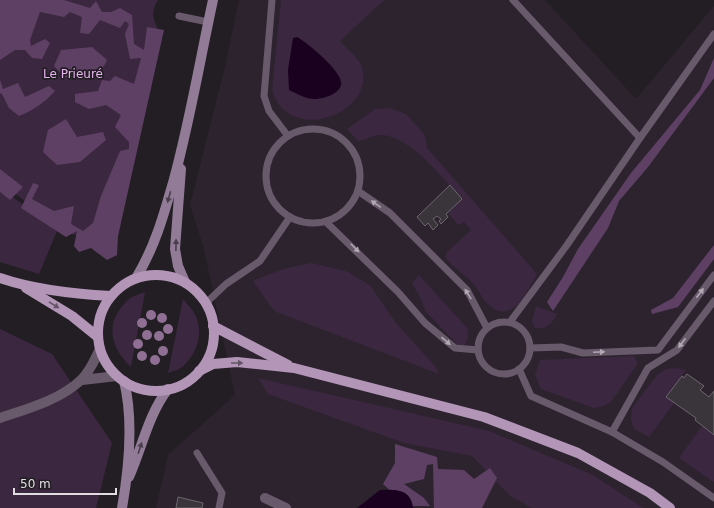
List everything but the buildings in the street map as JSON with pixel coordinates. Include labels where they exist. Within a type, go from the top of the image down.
[{"type":"main road","points":[[136,278],[154,245],[183,145],[213,0]]},
{"type":"main road","points":[[183,145],[175,249],[178,266],[185,282]]},
{"type":"main road","points":[[122,508],[126,485],[129,415],[128,397],[120,378],[106,363],[100,348],[98,337],[102,311],[111,296],[122,286],[136,278],[146,275],[161,275],[176,278],[185,282],[206,303],[213,326],[212,346],[205,363],[199,371]]},
{"type":"main road","points":[[0,278],[21,285],[79,295],[111,296]]},
{"type":"main road","points":[[21,285],[72,316],[98,337]]},
{"type":"main road","points":[[213,326],[294,368]]},
{"type":"main road","points":[[120,378],[145,390],[168,390],[185,383],[199,371],[212,364],[237,362],[294,368],[484,417],[546,440],[611,470],[650,493],[670,508]]},
{"type":"main road","points":[[126,485],[145,433],[161,399],[168,390]]},
{"type":"street","points":[[0,418],[50,399],[82,380],[92,366],[100,348]]},
{"type":"street","points":[[82,380],[120,378]]},
{"type":"street","points":[[265,498],[286,508]]},
{"type":"lane","points":[[272,0],[264,96],[269,111],[288,136]]},
{"type":"lane","points":[[513,0],[640,138]]},
{"type":"lane","points":[[179,16],[208,22]]},
{"type":"lane","points":[[510,322],[567,245],[640,138],[714,34]]},
{"type":"lane","points":[[316,129],[330,132],[343,139],[353,150],[359,163],[361,177],[358,192],[351,205],[340,216],[326,222],[313,224],[301,222],[290,217],[277,207],[269,193],[266,177],[269,161],[276,147],[288,136],[302,130],[316,129]]},
{"type":"lane","points":[[358,192],[390,213],[467,290],[487,328]]},
{"type":"lane","points":[[206,303],[226,284],[260,261],[290,217]]},
{"type":"lane","points":[[326,222],[398,292],[425,323],[455,348],[478,350]]},
{"type":"lane","points":[[530,348],[561,347],[583,353],[658,350],[714,275]]},
{"type":"lane","points":[[612,432],[648,368],[677,350],[714,301]]},
{"type":"lane","points":[[510,322],[523,330],[531,344],[528,358],[519,369],[511,373],[502,374],[493,372],[480,359],[478,342],[487,328],[494,324],[510,322]]},
{"type":"lane","points":[[519,369],[531,396],[612,432],[663,462],[714,498]]},
{"type":"lane","points":[[197,453],[222,492],[219,508]]},
{"type":"shaded area","points":[[239,0],[545,0],[636,99],[714,6],[714,508],[156,508],[168,455],[235,395],[204,249],[190,205],[225,67]]},
{"type":"shaded area","points":[[297,37],[330,64],[339,77],[341,86],[332,95],[312,99],[298,95],[289,90],[288,70],[293,38]]},
{"type":"shaded area","points":[[380,490],[397,490],[406,494],[412,502],[413,508],[357,508]]},
{"type":"green space","name":"Le Prieuré","points":[[0,0],[158,0],[154,8],[153,16],[159,31],[109,242],[71,234],[0,183]]},
{"type":"green space","points":[[0,0],[64,0],[90,8],[96,1],[102,12],[111,12],[120,8],[132,15],[134,44],[144,50],[147,27],[164,30],[118,236],[117,255],[107,260],[91,248],[79,252],[74,246],[77,231],[66,237],[21,208],[33,183],[39,185],[32,199],[54,211],[74,206],[71,224],[83,231],[93,223],[101,196],[120,151],[129,149],[129,142],[115,127],[121,115],[106,105],[89,109],[75,102],[75,94],[98,91],[102,80],[110,81],[115,76],[134,84],[141,58],[130,59],[125,34],[129,24],[125,21],[120,28],[100,20],[89,34],[80,33],[82,17],[70,12],[64,17],[40,12],[30,40],[31,46],[45,39],[50,43],[42,59],[32,58],[25,50],[15,50],[0,60]]},
{"type":"green space","points":[[281,0],[384,0],[340,41],[362,67],[363,84],[356,98],[344,110],[328,117],[311,120],[295,117],[281,107],[272,90]]},
{"type":"green space","points":[[92,47],[107,60],[95,76],[90,78],[65,77],[54,66],[61,50]]},
{"type":"green space","points":[[714,58],[714,78],[648,167],[619,201],[608,228],[553,311],[547,302],[578,249],[631,173],[700,90]]},
{"type":"green space","points":[[0,80],[3,89],[18,83],[25,97],[49,86],[55,91],[38,106],[19,116],[9,108],[2,94],[0,93]]},
{"type":"green space","points":[[390,108],[406,114],[425,135],[427,148],[537,274],[516,306],[502,312],[493,308],[484,300],[471,281],[445,257],[447,252],[471,230],[464,222],[458,225],[448,213],[461,199],[436,170],[415,151],[393,137],[376,135],[358,141],[347,129],[375,109]]},
{"type":"green space","points":[[66,119],[77,137],[103,132],[106,140],[80,162],[57,165],[43,152],[48,130]]},
{"type":"green space","points":[[0,169],[23,187],[10,200],[0,192]]},
{"type":"green space","points":[[0,187],[57,231],[39,274],[0,262]]},
{"type":"green space","points":[[714,245],[714,259],[678,307],[652,314],[651,310],[673,298]]},
{"type":"green space","points":[[312,263],[346,271],[370,285],[396,323],[435,366],[439,374],[274,311],[253,281],[282,270]]},
{"type":"green space","points":[[419,275],[467,328],[468,338],[463,346],[456,343],[426,312],[412,283]]},
{"type":"green space","points":[[145,292],[131,367],[118,351],[114,343],[113,326],[115,317],[120,308],[134,296]]},
{"type":"green space","points":[[183,299],[197,318],[199,326],[198,341],[196,348],[188,362],[181,368],[168,373]]},
{"type":"green space","points":[[536,306],[557,314],[553,321],[546,327],[535,328],[532,321]]},
{"type":"green space","points":[[0,329],[52,354],[112,443],[96,508],[0,508]]},
{"type":"green space","points":[[634,356],[638,363],[611,402],[604,406],[594,408],[541,389],[535,375],[540,360]]},
{"type":"green space","points":[[675,368],[686,370],[666,397],[674,403],[649,437],[634,429],[631,419],[632,408],[657,375],[666,369]]},
{"type":"green space","points":[[258,378],[489,431],[593,475],[643,508],[532,508],[510,496],[472,456],[404,443],[268,394]]},
{"type":"green space","points":[[702,426],[714,435],[714,482],[679,458]]},
{"type":"green space","points":[[395,444],[437,457],[438,469],[464,470],[474,479],[490,468],[497,478],[482,508],[434,508],[433,464],[427,465],[424,479],[404,484],[424,498],[430,506],[407,506],[383,484],[395,463]]}]
